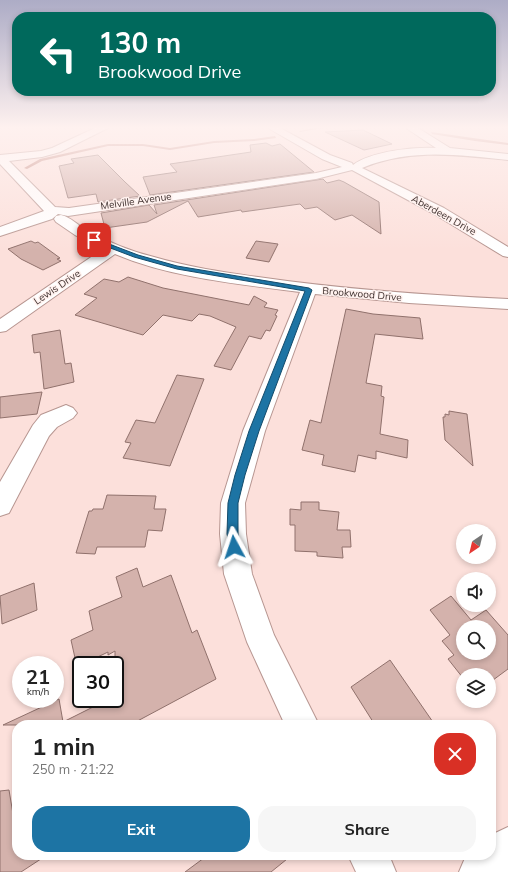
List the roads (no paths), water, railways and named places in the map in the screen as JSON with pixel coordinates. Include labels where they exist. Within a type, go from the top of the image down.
[{"type":"street","name":"Brookwood Drive","points":[[12,169],[57,215],[81,234],[114,248],[177,268],[309,290],[508,304]]},
{"type":"street","name":"Melville Avenue","points":[[0,232],[57,215],[316,176],[349,169]]},
{"type":"street","name":"Aberdeen Drive","points":[[353,169],[439,211],[508,253]]},
{"type":"street","name":"Lewis Drive","points":[[0,327],[114,248]]},
{"type":"street","points":[[300,720],[262,642],[238,574],[233,534],[233,503],[254,431],[309,290]]},
{"type":"street","points":[[0,505],[41,431],[49,421],[66,413]]},
{"type":"street","points":[[496,857],[508,846]]},
{"type":"street","points":[[370,860],[376,872]]},
{"type":"street","points":[[479,872],[492,860]]}]
